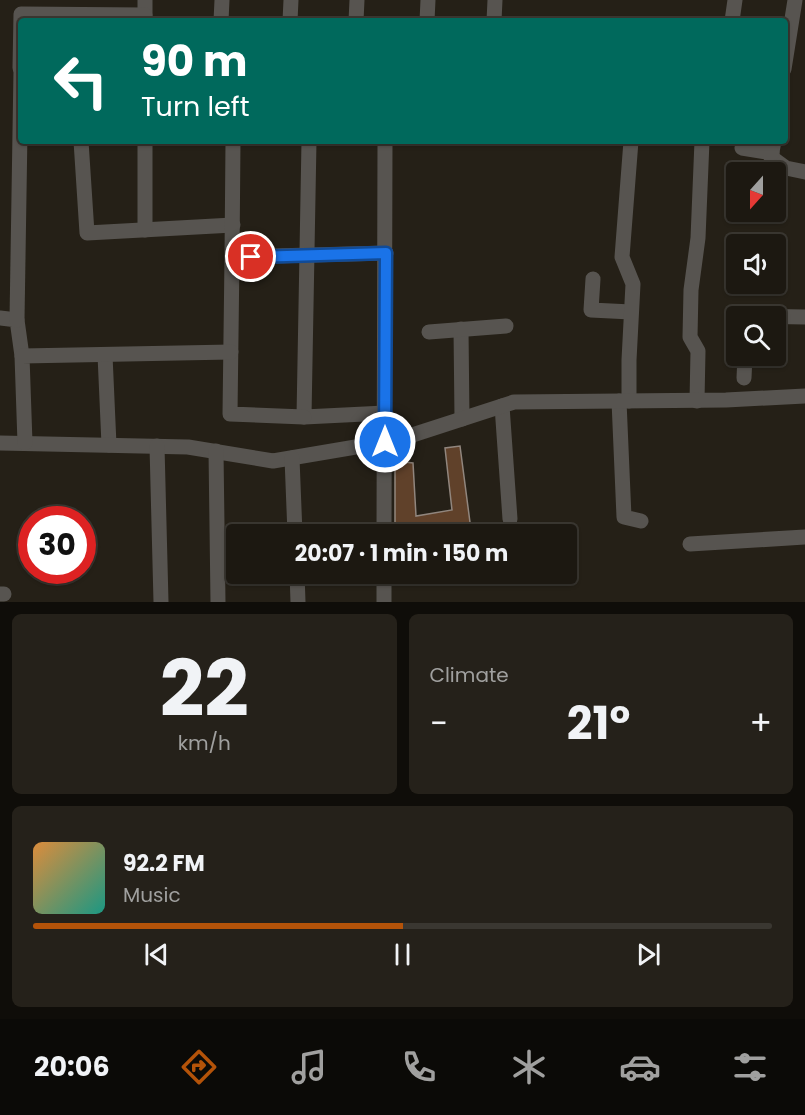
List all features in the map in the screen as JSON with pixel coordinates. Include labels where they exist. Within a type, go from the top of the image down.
[{"type":"street","points":[[221,18],[222,0]]},
{"type":"street","points":[[290,18],[291,0]]},
{"type":"street","points":[[356,18],[357,0]]},
{"type":"street","points":[[427,18],[428,0]]},
{"type":"street","points":[[494,18],[495,0]]},
{"type":"street","points":[[732,18],[735,0]]},
{"type":"street","points":[[788,44],[795,0]]},
{"type":"street","points":[[21,18],[21,14],[145,12]]},
{"type":"street","points":[[19,144],[17,320],[22,356],[25,444]]},
{"type":"street","points":[[81,144],[87,233],[233,225]]},
{"type":"street","points":[[145,144],[145,230]]},
{"type":"street","points":[[233,144],[230,414],[304,417],[385,413]]},
{"type":"street","points":[[304,417],[309,144]]},
{"type":"street","points":[[384,524],[385,144]]},
{"type":"street","points":[[631,144],[622,257],[633,284],[624,401],[624,517],[641,521]]},
{"type":"street","points":[[697,400],[698,351],[690,336],[691,290],[698,238],[702,144]]},
{"type":"street","points":[[742,147],[773,147],[771,157],[786,168],[805,172]]},
{"type":"street","points":[[232,257],[386,253]]},
{"type":"street","points":[[593,279],[591,310],[631,312]]},
{"type":"street","points":[[786,317],[805,317]]},
{"type":"street","points":[[0,318],[17,320]]},
{"type":"street","points":[[429,332],[506,326]]},
{"type":"street","points":[[461,329],[462,419]]},
{"type":"street","points":[[22,356],[231,352]]},
{"type":"street","points":[[105,355],[109,445]]},
{"type":"street","points":[[744,378],[745,366]]},
{"type":"street","points":[[0,443],[188,447],[273,461],[405,438],[514,402],[805,396]]},
{"type":"street","points":[[502,406],[510,519]]},
{"type":"street","points":[[157,446],[161,602]]},
{"type":"street","points":[[216,451],[218,602]]},
{"type":"street","points":[[292,458],[295,524]]},
{"type":"street","points":[[690,544],[805,537]]},
{"type":"street","points":[[297,584],[298,602]]},
{"type":"street","points":[[384,584],[384,602]]},
{"type":"building","points":[[460,446],[470,524],[395,524],[395,461],[413,463],[416,516],[452,510],[445,448]]},
{"type":"route","points":[[251,257],[386,253],[385,442]]}]
